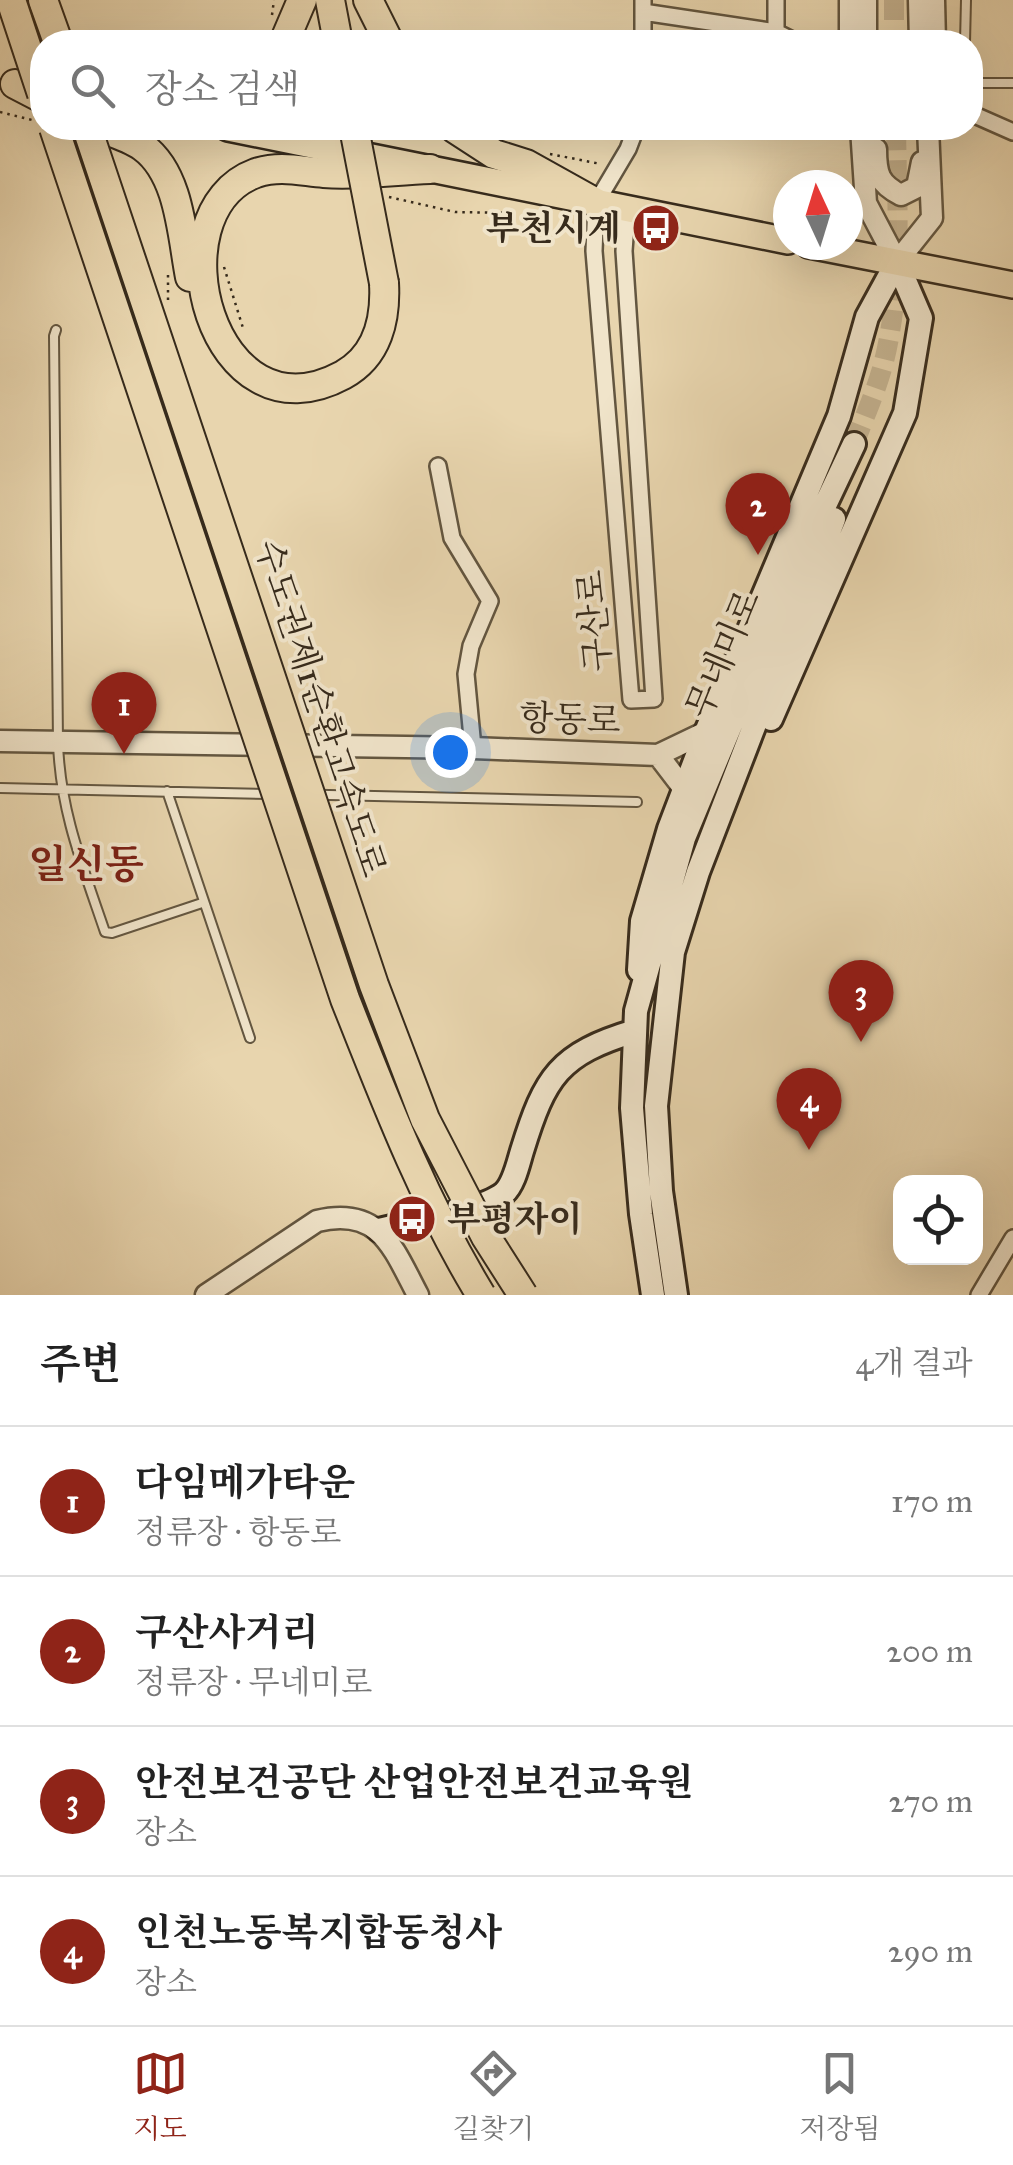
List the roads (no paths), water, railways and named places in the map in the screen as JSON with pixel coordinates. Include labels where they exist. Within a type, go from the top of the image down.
[{"type":"highway","points":[[12,0],[30,84]]},
{"type":"highway","points":[[289,30],[302,0]]},
{"type":"highway","points":[[330,0],[341,30]]},
{"type":"highway","points":[[342,0],[343,30]]},
{"type":"highway","points":[[368,0],[383,30]]},
{"type":"highway","name":"수도권제1순환고속도로","points":[[58,140],[345,999],[401,1140],[481,1295]]},
{"type":"highway","name":"수도권제1순환고속도로","points":[[91,140],[380,1002],[426,1119],[486,1238],[524,1295]]},
{"type":"highway","points":[[127,140],[143,147],[159,164],[175,204],[202,331],[214,356],[250,388],[272,397],[303,400],[332,394],[357,380],[377,360],[398,309],[357,140]]},
{"type":"highway","points":[[368,140],[390,283],[380,330],[368,353],[350,371],[330,382],[302,388],[275,385],[236,363],[214,328],[202,249],[206,229],[224,195],[252,174],[272,168],[324,173],[430,169]]},
{"type":"highway","points":[[472,140],[596,203]]},
{"type":"main road","points":[[287,140],[773,238]]},
{"type":"main road","points":[[863,255],[1013,285]]},
{"type":"main road","points":[[379,1230],[491,1202],[509,1189],[532,1115],[546,1086],[566,1062],[636,1021],[642,921],[684,789],[838,416],[867,317],[897,262]]},
{"type":"main road","points":[[666,1020],[709,880],[754,755],[906,413],[921,318],[897,262]]},
{"type":"main road","points":[[822,454],[852,437],[872,444],[885,465]]},
{"type":"main road","name":"무네미로","points":[[653,1295],[640,1214],[632,1108],[636,1021],[684,838],[802,554],[854,444],[852,475],[698,872],[673,952],[656,1106],[661,1191],[676,1295]]},
{"type":"street","points":[[776,0],[776,30]]},
{"type":"street","points":[[850,0],[850,30]]},
{"type":"street","points":[[866,0],[866,30]]},
{"type":"street","points":[[919,0],[920,30]]},
{"type":"street","points":[[934,0],[935,30]]},
{"type":"street","points":[[643,6],[766,30]]},
{"type":"street","points":[[983,119],[1013,132]]},
{"type":"street","points":[[596,203],[631,140]]},
{"type":"street","points":[[862,140],[866,204],[897,262],[932,218],[929,140]]},
{"type":"street","points":[[875,140],[876,168],[886,188],[901,195],[917,187],[922,166],[921,140]]},
{"type":"street","name":"구산로","points":[[596,203],[594,251],[631,700],[654,699],[624,251],[628,209]]},
{"type":"street","points":[[438,466],[452,538],[490,601],[471,646],[466,674],[473,748]]},
{"type":"street","name":"항동로","points":[[0,740],[658,755],[706,732]]},
{"type":"street","name":"항동로","points":[[658,755],[684,789]]},
{"type":"street","points":[[206,1295],[317,1221],[334,1217],[350,1218],[379,1230],[418,1295]]},
{"type":"street","points":[[979,1295],[1013,1238]]},
{"type":"lane","points":[[965,30],[966,0]]},
{"type":"lane","points":[[983,83],[1013,83]]},
{"type":"lane","points":[[56,330],[58,742],[66,816],[105,932],[202,903]]},
{"type":"lane","points":[[0,788],[637,802]]},
{"type":"lane","points":[[166,791],[250,1038]]},
{"type":"tunnel","points":[[894,0],[894,30]]},
{"type":"tunnel","points":[[854,444],[883,365],[894,306],[896,140]]},
{"type":"place","name":"부천시계","points":[[656,228]]},
{"type":"place","name":"구산사거리","points":[[758,555]]},
{"type":"place","name":"다임메가타운","points":[[124,754]]},
{"type":"place","name":"안전보건공단 산업안전보건교육원","points":[[861,1042]]},
{"type":"place","name":"인천노동복지합동청사","points":[[809,1150]]},
{"type":"place","name":"부평자이","points":[[412,1219]]},
{"type":"district","name":"일신동","points":[[86,864]]}]
